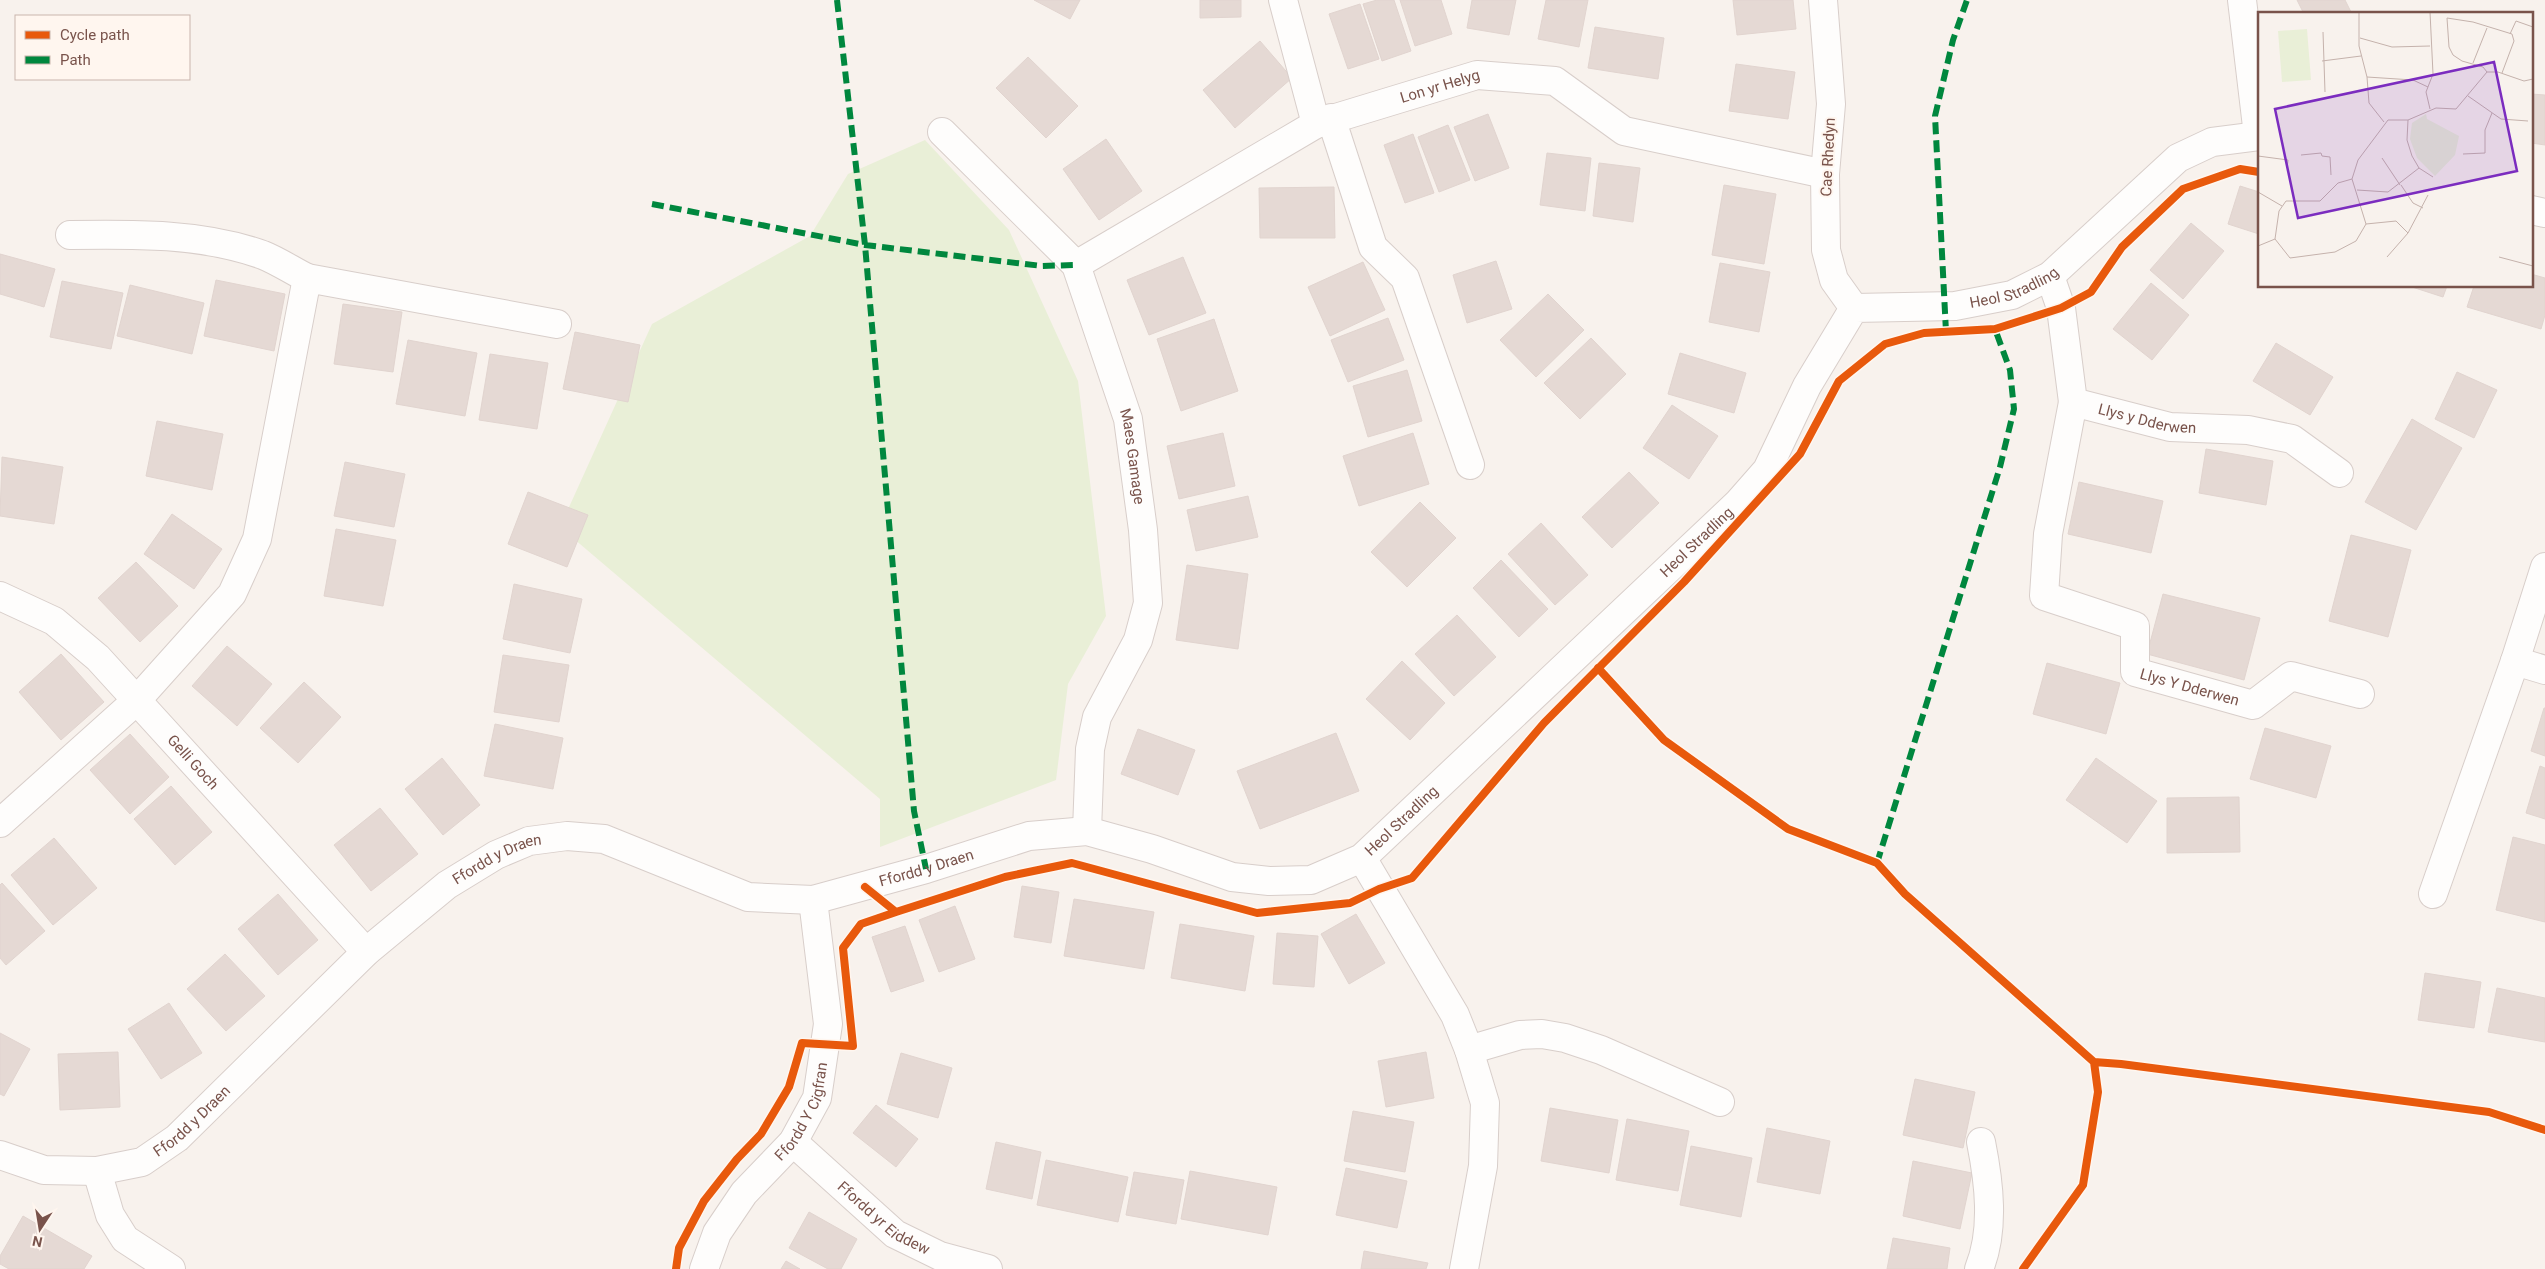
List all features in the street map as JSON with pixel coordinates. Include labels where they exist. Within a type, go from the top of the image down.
[{"type":"street","points":[[1283,0],[1323,121],[1373,247],[1405,278],[1470,465]]},
{"type":"street","name":"Cae Rhedyn","points":[[1822,0],[1831,104],[1825,174],[1826,250],[1834,280],[1854,308]]},
{"type":"street","points":[[2242,0],[2258,136]]},
{"type":"street","name":"Lon yr Helyg","points":[[1076,265],[1323,121],[1477,75],[1555,80],[1624,131],[1825,174]]},
{"type":"street","name":"Maes Gamage","points":[[942,132],[1076,265],[1128,419],[1143,530],[1148,603],[1138,640],[1097,717],[1090,749],[1087,831]]},
{"type":"street","name":"Heol Stradling","points":[[1087,831],[1152,849],[1232,877],[1269,881],[1311,880],[1362,858],[1738,503],[1767,470],[1807,386],[1854,308],[1955,306],[2012,295],[2050,276],[2178,158],[2212,142],[2258,136]]},
{"type":"street","points":[[2532,210],[2545,213]]},
{"type":"street","points":[[70,235],[143,234],[223,244],[264,255],[307,278],[557,324]]},
{"type":"street","points":[[2050,276],[2061,308],[2073,402]]},
{"type":"street","points":[[0,823],[136,701],[232,594],[257,539],[307,278]]},
{"type":"street","name":"Llys y Dderwen","points":[[2073,402],[2170,428],[2248,430],[2292,439],[2339,473]]},
{"type":"street","name":"Llys Y Dderwen","points":[[2073,402],[2048,534],[2044,596],[2135,626],[2135,672],[2253,705],[2292,676],[2360,694]]},
{"type":"street","points":[[2433,894],[2515,661],[2544,571]]},
{"type":"street","name":"Gelli Goch","points":[[0,596],[54,622],[98,658],[366,952]]},
{"type":"street","points":[[2515,661],[2545,670]]},
{"type":"street","name":"Ffordd y Draen","points":[[0,1155],[44,1170],[97,1171],[142,1162],[177,1138],[366,952],[447,885],[496,855],[529,841],[567,836],[604,839],[748,897],[813,900],[926,869],[1029,836],[1087,831]]},
{"type":"street","points":[[1362,858],[1454,1015],[1469,1050],[1485,1103],[1483,1166],[1464,1269]]},
{"type":"street","name":"Ffordd Y Cigfran","points":[[704,1269],[717,1233],[744,1192],[793,1142],[816,1098],[828,1024],[813,900]]},
{"type":"street","points":[[1469,1050],[1520,1035],[1542,1034],[1565,1038],[1601,1050],[1720,1102]]},
{"type":"street","name":"Ffordd yr Eiddew","points":[[793,1142],[894,1234],[940,1256],[988,1269]]},
{"type":"street","points":[[1979,1269],[1983,1259],[1989,1216],[1986,1170],[1981,1142]]},
{"type":"street","points":[[97,1171],[110,1215],[125,1239],[171,1269]]},
{"type":"green space","points":[[925,140],[1009,230],[1078,381],[1106,616],[1068,684],[1056,780],[880,847],[880,799],[560,527],[652,324],[810,236],[848,174]]},
{"type":"building","points":[[1034,0],[1080,0],[1070,19]]},
{"type":"building","points":[[1200,0],[1241,0],[1241,17],[1200,18]]},
{"type":"building","points":[[1377,0],[1394,0],[1411,51],[1382,61],[1363,4]]},
{"type":"building","points":[[1400,0],[1441,0],[1452,34],[1415,46]]},
{"type":"building","points":[[1472,0],[1516,0],[1509,35],[1467,28]]},
{"type":"building","points":[[1546,0],[1588,0],[1579,47],[1538,39]]},
{"type":"building","points":[[1733,0],[1793,0],[1796,29],[1737,35]]},
{"type":"building","points":[[2297,0],[2345,0],[2351,12],[2303,12]]},
{"type":"building","points":[[1360,4],[1379,59],[1348,69],[1329,14]]},
{"type":"building","points":[[1595,27],[1664,38],[1658,79],[1588,68]]},
{"type":"building","points":[[1260,41],[1292,78],[1235,128],[1203,90]]},
{"type":"building","points":[[1028,57],[1078,106],[1046,138],[996,88]]},
{"type":"building","points":[[1736,64],[1795,72],[1788,119],[1729,111]]},
{"type":"building","points":[[2532,94],[2545,95],[2545,145],[2532,143]]},
{"type":"building","points":[[1488,114],[1509,168],[1475,181],[1454,127]]},
{"type":"building","points":[[1448,125],[1470,180],[1439,192],[1418,137]]},
{"type":"building","points":[[1413,134],[1434,193],[1405,203],[1384,145]]},
{"type":"building","points":[[1106,139],[1142,191],[1099,220],[1063,169]]},
{"type":"building","points":[[1547,153],[1591,158],[1585,211],[1540,205]]},
{"type":"building","points":[[1599,163],[1640,168],[1633,222],[1593,216]]},
{"type":"building","points":[[1724,185],[1776,194],[1764,264],[1712,255]]},
{"type":"building","points":[[2240,186],[2258,192],[2258,234],[2228,224]]},
{"type":"building","points":[[1334,187],[1335,238],[1260,238],[1259,188]]},
{"type":"building","points":[[2191,223],[2224,251],[2183,299],[2150,270]]},
{"type":"building","points":[[0,254],[55,269],[44,307],[0,294]]},
{"type":"building","points":[[1183,257],[1206,313],[1149,335],[1127,280]]},
{"type":"building","points":[[1496,261],[1512,309],[1467,323],[1453,275]]},
{"type":"building","points":[[1363,262],[1385,310],[1330,336],[1308,287]]},
{"type":"building","points":[[1720,263],[1770,272],[1759,332],[1709,322]]},
{"type":"building","points":[[2532,274],[2545,278],[2545,315],[2541,329],[2467,307],[2473,288],[2532,288]]},
{"type":"building","points":[[216,280],[285,294],[274,351],[204,336]]},
{"type":"building","points":[[62,281],[123,293],[111,349],[50,337]]},
{"type":"building","points":[[2151,283],[2189,315],[2152,360],[2113,329]]},
{"type":"building","points":[[130,285],[204,303],[192,354],[117,336]]},
{"type":"building","points":[[2415,288],[2446,288],[2443,297]]},
{"type":"building","points":[[1548,294],[1584,330],[1536,377],[1500,340]]},
{"type":"building","points":[[343,304],[402,312],[393,372],[334,364]]},
{"type":"building","points":[[1388,318],[1404,360],[1348,382],[1331,340]]},
{"type":"building","points":[[1214,319],[1238,391],[1181,411],[1157,339]]},
{"type":"building","points":[[575,332],[640,345],[628,402],[563,389]]},
{"type":"building","points":[[1591,338],[1626,374],[1580,419],[1544,383]]},
{"type":"building","points":[[408,340],[477,353],[465,416],[396,404]]},
{"type":"building","points":[[2276,343],[2333,377],[2310,415],[2253,381]]},
{"type":"building","points":[[1680,353],[1746,373],[1734,413],[1668,394]]},
{"type":"building","points":[[490,354],[548,363],[537,429],[479,420]]},
{"type":"building","points":[[1407,370],[1422,421],[1368,437],[1353,386]]},
{"type":"building","points":[[2457,372],[2497,390],[2474,438],[2435,419]]},
{"type":"building","points":[[1672,405],[1718,436],[1689,479],[1643,448]]},
{"type":"building","points":[[2412,419],[2462,448],[2416,530],[2365,502]]},
{"type":"building","points":[[157,421],[223,434],[212,490],[146,476]]},
{"type":"building","points":[[1223,433],[1235,486],[1179,499],[1167,446]]},
{"type":"building","points":[[1413,433],[1429,484],[1359,506],[1343,456]]},
{"type":"building","points":[[2206,449],[2273,461],[2266,505],[2199,493]]},
{"type":"building","points":[[2,457],[63,467],[54,524],[0,516]]},
{"type":"building","points":[[345,462],[405,474],[394,527],[334,516]]},
{"type":"building","points":[[1629,472],[1659,503],[1612,548],[1582,517]]},
{"type":"building","points":[[2079,482],[2163,501],[2151,553],[2068,534]]},
{"type":"building","points":[[528,492],[588,515],[567,567],[508,544]]},
{"type":"building","points":[[1248,496],[1258,537],[1196,551],[1187,510]]},
{"type":"building","points":[[1420,502],[1456,538],[1407,587],[1371,552]]},
{"type":"building","points":[[172,514],[222,549],[194,589],[144,554]]},
{"type":"building","points":[[1541,523],[1588,575],[1555,605],[1508,554]]},
{"type":"building","points":[[336,529],[396,540],[383,606],[324,596]]},
{"type":"building","points":[[2351,535],[2411,550],[2388,637],[2329,621]]},
{"type":"building","points":[[1501,560],[1548,609],[1519,637],[1473,588]]},
{"type":"building","points":[[136,562],[178,606],[140,642],[98,598]]},
{"type":"building","points":[[1187,565],[1248,574],[1238,649],[1176,640]]},
{"type":"building","points":[[514,584],[582,599],[570,653],[503,639]]},
{"type":"building","points":[[2163,594],[2260,618],[2244,680],[2147,654]]},
{"type":"building","points":[[1457,615],[1496,657],[1454,696],[1415,654]]},
{"type":"building","points":[[227,646],[272,684],[237,726],[192,686]]},
{"type":"building","points":[[61,654],[104,702],[61,740],[19,692]]},
{"type":"building","points":[[503,655],[569,665],[559,722],[494,712]]},
{"type":"building","points":[[1402,661],[1445,703],[1410,740],[1366,699]]},
{"type":"building","points":[[2047,663],[2120,683],[2106,734],[2033,714]]},
{"type":"building","points":[[304,682],[341,717],[298,763],[260,728]]},
{"type":"building","points":[[2545,708],[2545,756],[2531,751]]},
{"type":"building","points":[[495,724],[563,738],[553,789],[484,776]]},
{"type":"building","points":[[2265,728],[2331,746],[2316,798],[2250,779]]},
{"type":"building","points":[[1138,729],[1195,750],[1178,795],[1121,774]]},
{"type":"building","points":[[1336,733],[1359,791],[1260,829],[1237,771]]},
{"type":"building","points":[[130,734],[169,777],[130,814],[90,770]]},
{"type":"building","points":[[442,758],[480,805],[443,835],[405,789]]},
{"type":"building","points":[[2096,758],[2157,801],[2127,843],[2066,800]]},
{"type":"building","points":[[2540,766],[2545,768],[2545,819],[2526,813]]},
{"type":"building","points":[[171,786],[212,832],[175,865],[134,819]]},
{"type":"building","points":[[2239,797],[2240,852],[2167,853],[2167,798]]},
{"type":"building","points":[[380,808],[418,854],[371,891],[334,845]]},
{"type":"building","points":[[2513,837],[2545,845],[2545,922],[2496,910]]},
{"type":"building","points":[[54,838],[97,888],[53,925],[11,875]]},
{"type":"building","points":[[2,883],[45,931],[6,965],[0,958],[0,885]]},
{"type":"building","points":[[1022,886],[1059,892],[1051,943],[1014,937]]},
{"type":"building","points":[[278,894],[318,940],[278,975],[238,929]]},
{"type":"building","points":[[1074,899],[1154,912],[1144,969],[1064,956]]},
{"type":"building","points":[[955,906],[975,959],[939,972],[919,920]]},
{"type":"building","points":[[1356,914],[1385,963],[1349,984],[1321,934]]},
{"type":"building","points":[[1180,924],[1254,936],[1245,991],[1171,978]]},
{"type":"building","points":[[905,926],[924,981],[891,992],[872,937]]},
{"type":"building","points":[[1277,933],[1318,936],[1314,987],[1273,984]]},
{"type":"building","points":[[225,954],[265,996],[226,1031],[187,989]]},
{"type":"building","points":[[2425,973],[2481,982],[2474,1028],[2418,1020]]},
{"type":"building","points":[[2497,988],[2545,998],[2545,1042],[2488,1032]]},
{"type":"building","points":[[169,1003],[202,1053],[161,1079],[128,1029]]},
{"type":"building","points":[[0,1033],[30,1049],[4,1096],[0,1094]]},
{"type":"building","points":[[118,1052],[120,1107],[60,1110],[58,1054]]},
{"type":"building","points":[[1426,1052],[1434,1098],[1386,1107],[1378,1061]]},
{"type":"building","points":[[901,1053],[952,1068],[938,1118],[887,1104]]},
{"type":"building","points":[[1915,1079],[1975,1092],[1963,1148],[1903,1135]]},
{"type":"building","points":[[876,1105],[918,1139],[896,1167],[853,1133]]},
{"type":"building","points":[[1550,1108],[1618,1120],[1609,1173],[1541,1161]]},
{"type":"building","points":[[1353,1111],[1414,1122],[1405,1172],[1344,1161]]},
{"type":"building","points":[[1627,1119],[1689,1131],[1678,1191],[1616,1180]]},
{"type":"building","points":[[1767,1128],[1830,1141],[1820,1194],[1757,1182]]},
{"type":"building","points":[[996,1142],[1041,1152],[1032,1199],[986,1189]]},
{"type":"building","points":[[1691,1146],[1752,1158],[1741,1217],[1680,1205]]},
{"type":"building","points":[[1046,1160],[1128,1177],[1118,1222],[1037,1205]]},
{"type":"building","points":[[1913,1161],[1972,1173],[1960,1229],[1903,1216]]},
{"type":"building","points":[[1346,1168],[1407,1181],[1397,1228],[1336,1215]]},
{"type":"building","points":[[1190,1171],[1277,1187],[1268,1235],[1181,1219]]},
{"type":"building","points":[[1134,1172],[1184,1180],[1176,1224],[1126,1215]]},
{"type":"building","points":[[809,1212],[857,1239],[841,1269],[828,1269],[789,1248]]},
{"type":"building","points":[[23,1216],[92,1256],[84,1269],[9,1269],[0,1264],[0,1256]]},
{"type":"building","points":[[1893,1238],[1950,1248],[1947,1269],[1887,1269]]},
{"type":"building","points":[[1364,1251],[1428,1263],[1426,1269],[1361,1269]]},
{"type":"building","points":[[786,1261],[800,1269],[781,1269]]},
{"type":"marked path","points":[[837,0],[865,245],[914,811],[926,869]]},
{"type":"marked path","points":[[1946,332],[1935,116],[1953,40],[1967,0]]},
{"type":"marked path","points":[[652,204],[865,245],[1042,266],[1076,265]]},
{"type":"marked path","points":[[1877,863],[2000,467],[2014,409],[2010,370],[1995,329]]},
{"type":"cycle path","points":[[865,887],[896,912],[1005,877],[1072,863],[1257,913],[1350,903],[1379,889],[1412,878],[1544,723],[1684,582],[1800,454],[1839,381],[1885,344],[1924,333],[1995,329],[2061,308],[2091,292],[2122,247],[2183,189],[2240,169],[2258,172]]},
{"type":"cycle path","points":[[1598,668],[1664,740],[1788,829],[1877,863],[1905,894],[2094,1062],[2098,1092],[2083,1185],[2023,1269]]},
{"type":"cycle path","points":[[676,1269],[679,1248],[704,1201],[737,1159],[761,1134],[789,1087],[802,1043],[853,1046],[843,948],[861,924],[896,912]]},
{"type":"cycle path","points":[[2094,1062],[2489,1112],[2545,1130]]}]
